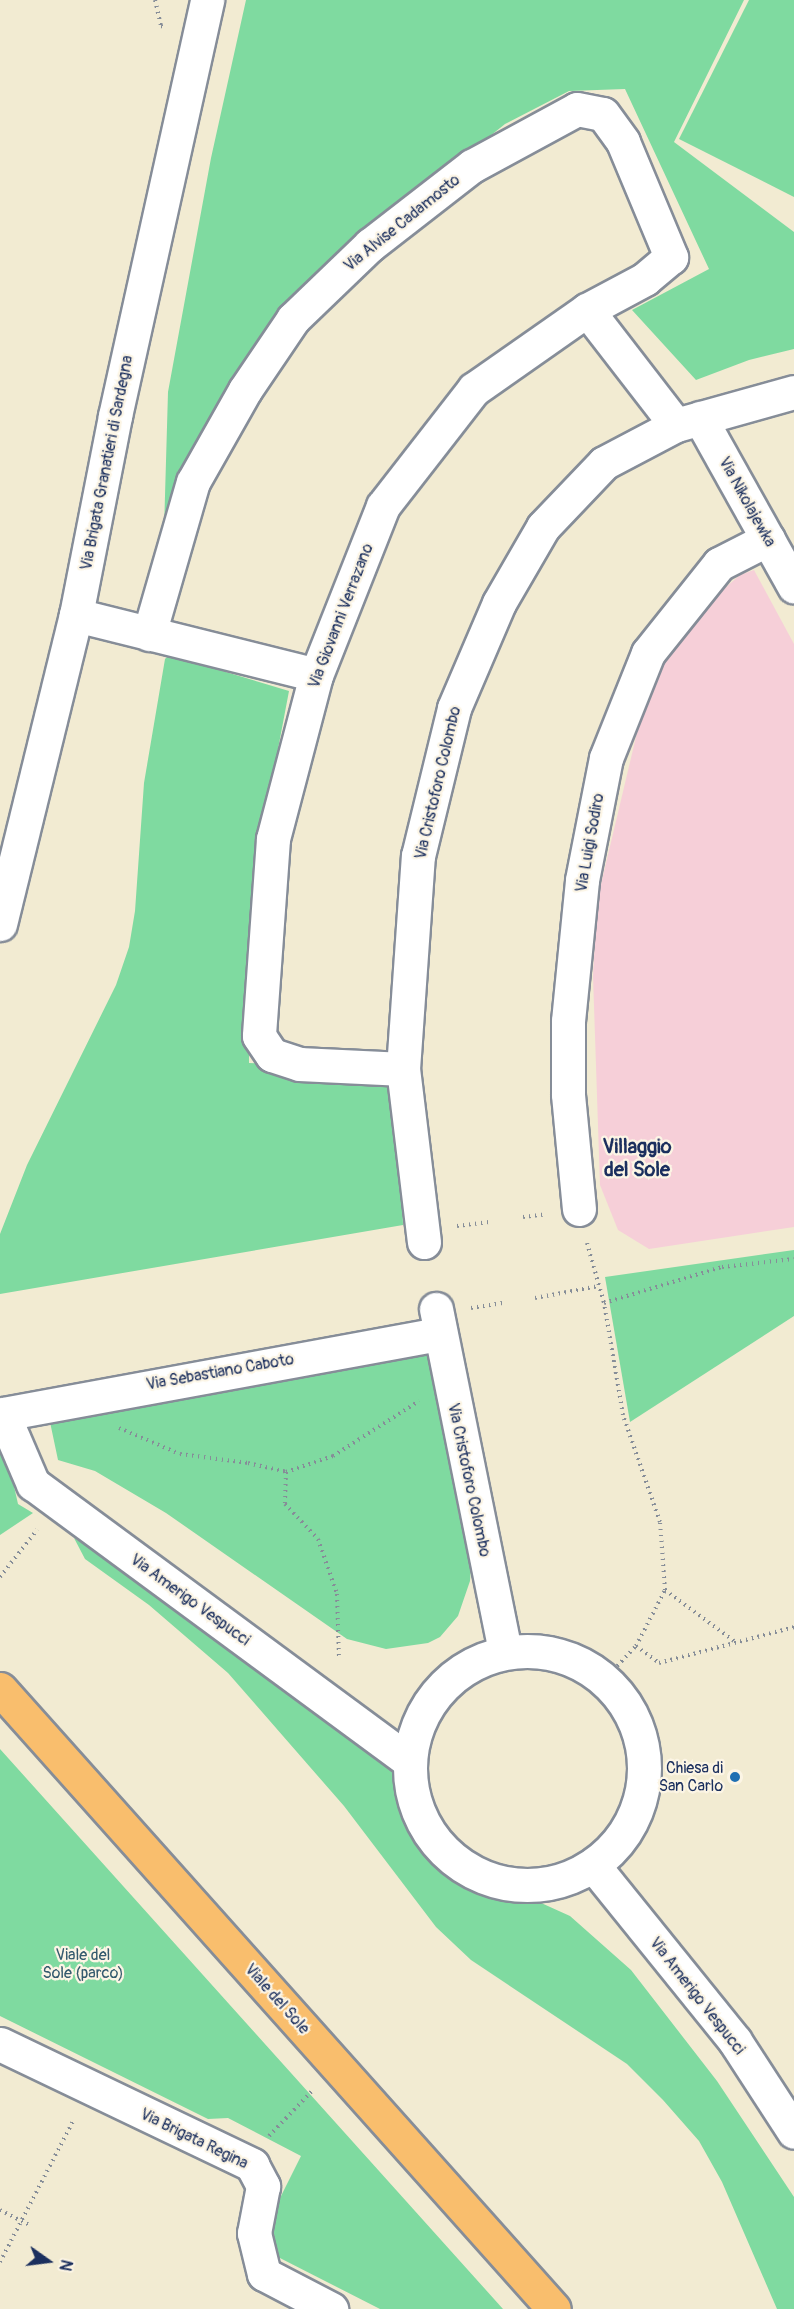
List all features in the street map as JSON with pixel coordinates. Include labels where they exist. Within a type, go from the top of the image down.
[{"type":"main road","name":"Viale del Sole","points":[[0,1689],[554,2309]]},
{"type":"street","name":"Via Brigata Granatieri di Sardegna","points":[[0,924],[76,615],[115,416],[206,1]]},
{"type":"street","name":"Via Alvise Cadamosto","points":[[149,634],[193,482],[245,390],[293,319],[370,245],[472,166],[577,109],[603,114],[623,142],[671,257],[645,279],[587,310]]},
{"type":"street","points":[[587,310],[688,421]]},
{"type":"street","name":"Via Giovanni Verrazano","points":[[403,1069],[300,1064],[272,1055],[259,1036],[273,838],[316,675],[383,506],[474,389],[587,310]]},
{"type":"street","name":"Via Cristoforo Colombo","points":[[424,1242],[403,1069],[418,856],[454,708],[499,603],[543,527],[604,463],[688,421],[794,392]]},
{"type":"street","name":"Via Nikolajewka","points":[[688,421],[768,539],[794,586]]},
{"type":"street","name":"Via Luigi Sodiro","points":[[579,1209],[568,1094],[568,1022],[582,880],[606,758],[648,653],[719,564],[768,539]]},
{"type":"street","points":[[76,615],[316,675]]},
{"type":"street","name":"Via Cristoforo Colombo","points":[[437,1322],[505,1651]]},
{"type":"street","name":"Via Sebastiano Caboto","points":[[3,1413],[437,1322]]},
{"type":"street","name":"Via Amerigo Vespucci","points":[[3,1413],[33,1484],[409,1761]]},
{"type":"street","points":[[540,1650],[575,1659],[605,1679],[627,1706],[641,1739],[645,1775],[637,1810],[619,1841],[593,1865],[559,1881],[522,1886],[486,1879],[453,1860],[427,1832],[412,1798],[409,1761],[417,1722],[438,1689],[468,1665],[505,1651],[540,1650]]},
{"type":"street","name":"Via Amerigo Vespucci","points":[[593,1865],[735,2041],[794,2132]]},
{"type":"street","name":"Via Brigata Regina","points":[[0,2043],[89,2089],[252,2165],[263,2186],[254,2233],[264,2274],[332,2309]]},
{"type":"path","points":[[579,1209],[604,1303],[623,1415],[660,1522],[665,1590],[636,1646],[605,1679]]},
{"type":"path","points":[[604,1303],[722,1267],[794,1259]]},
{"type":"path","points":[[535,1298],[599,1286]]},
{"type":"path","points":[[94,1394],[113,1425],[135,1437],[180,1454],[248,1463],[286,1472],[333,1456],[448,1384]]},
{"type":"path","points":[[286,1472],[285,1503],[318,1539],[337,1594],[339,1658]]},
{"type":"path","points":[[0,1576],[38,1530],[68,1510]]},
{"type":"path","points":[[665,1590],[737,1643]]},
{"type":"path","points":[[636,1646],[659,1663],[794,1627]]},
{"type":"path","points":[[267,2138],[336,2066]]},
{"type":"path","points":[[0,2262],[89,2089]]},
{"type":"path","points":[[0,2210],[29,2225]]},
{"type":"shaded area","points":[[754,570],[794,644],[794,1227],[649,1249],[618,1230],[600,1185],[593,976],[597,901],[645,699],[662,657],[711,600],[740,575]]},
{"type":"green space","points":[[246,0],[744,0],[674,142],[794,232],[794,349],[749,360],[696,380],[632,310],[709,269],[625,89],[569,91],[505,124],[349,249],[164,530],[168,392],[211,158]]},
{"type":"green space","points":[[749,0],[794,0],[794,197],[679,139]]},
{"type":"green space","points":[[169,655],[289,691],[260,844],[249,973],[249,1063],[398,1070],[403,1225],[0,1294],[0,1234],[27,1165],[116,985],[129,947],[135,911],[144,783],[165,659]]},
{"type":"green space","points":[[794,1250],[794,1316],[630,1422],[605,1277]]},
{"type":"green space","points":[[425,1338],[459,1515],[472,1550],[470,1581],[458,1616],[440,1637],[428,1643],[386,1649],[347,1639],[166,1513],[95,1471],[58,1460],[46,1403]]},
{"type":"green space","points":[[0,1424],[18,1504],[33,1513],[0,1535]]},
{"type":"green space","points":[[74,1538],[119,1566],[393,1768],[403,1789],[417,1847],[570,1916],[631,1970],[717,2081],[794,2197],[794,2309],[777,2309],[722,2182],[699,2141],[663,2100],[627,2064],[471,1960],[436,1927],[344,1806],[228,1673],[149,1605],[85,1559]]},
{"type":"green space","name":"Viale del Sole (parco)","points":[[0,1749],[503,2309],[380,2309],[274,2255],[262,2234],[301,2156],[228,2118],[208,2119],[0,2016]]},
{"type":"place","name":"Chiesa di San Carlo","points":[[735,1777]]},
{"type":"district","name":"Villaggio del Sole","points":[[637,1158]]}]
